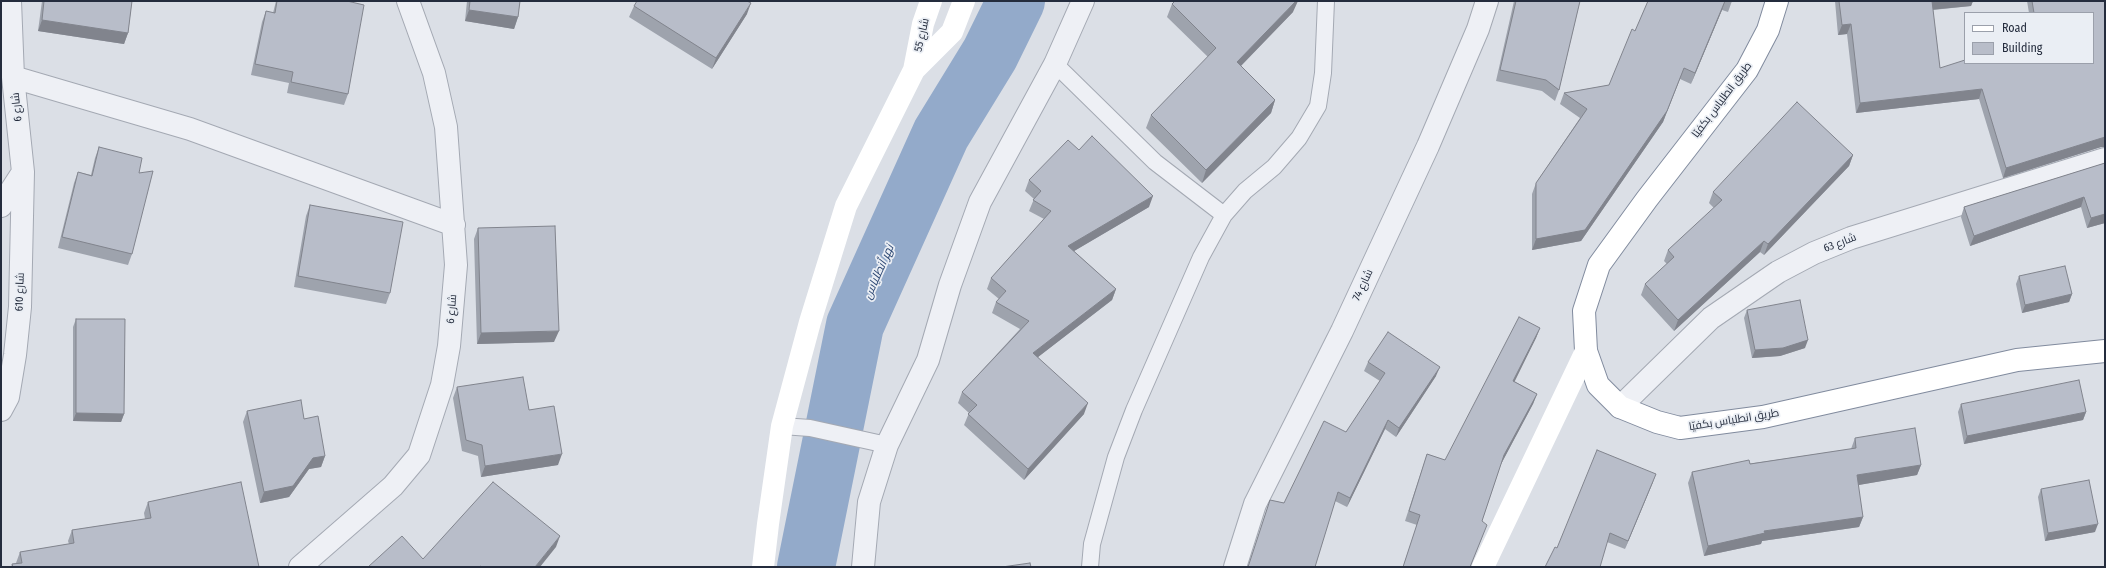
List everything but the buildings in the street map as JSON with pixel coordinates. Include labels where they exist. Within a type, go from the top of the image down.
[{"type":"main road","name":"شارع 55","points":[[914,70],[923,24],[931,1]]},
{"type":"main road","points":[[763,567],[782,426],[810,322],[846,206],[914,70],[952,32],[964,1]]},
{"type":"main road","name":"طريق انطلياس بكفيّا","points":[[1777,1],[1768,30],[1747,70],[1647,199],[1599,265],[1584,311],[1586,351],[1598,385],[1620,407],[1657,422],[1680,428],[1763,417],[2017,360],[2105,351]]},
{"type":"main road","points":[[1483,567],[1586,351]]},
{"type":"street","name":"شارع 6","points":[[10,1],[14,77],[23,172]]},
{"type":"street","name":"شارع 6","points":[[300,567],[393,486],[418,455],[442,385],[449,346],[456,265],[446,126],[434,73],[408,1]]},
{"type":"street","points":[[863,567],[869,502],[880,443],[928,360],[950,285],[980,202],[1055,64],[1083,1]]},
{"type":"street","name":"شارع 74","points":[[1235,567],[1255,504],[1342,331],[1428,146],[1478,29],[1486,1]]},
{"type":"street","points":[[14,77],[190,129],[454,226]]},
{"type":"street","name":"شارع 63","points":[[1620,407],[1711,318],[1778,272],[1814,253],[1851,238],[2105,159]]},
{"type":"street","points":[[1,206],[23,172]]},
{"type":"street","name":"شارع 610","points":[[1,410],[8,397],[16,355],[20,307],[23,172]]},
{"type":"lane","points":[[1090,567],[1092,544],[1116,457],[1181,299],[1224,215],[1245,191],[1274,167],[1299,138],[1318,106],[1323,73],[1326,1]]},
{"type":"lane","points":[[1055,64],[1155,162],[1224,215]]},
{"type":"lane","points":[[782,426],[810,428],[880,443]]},
{"type":"waterway","name":"نهر أنطلياس","points":[[806,567],[855,325],[941,134],[990,54],[1016,1]]}]
